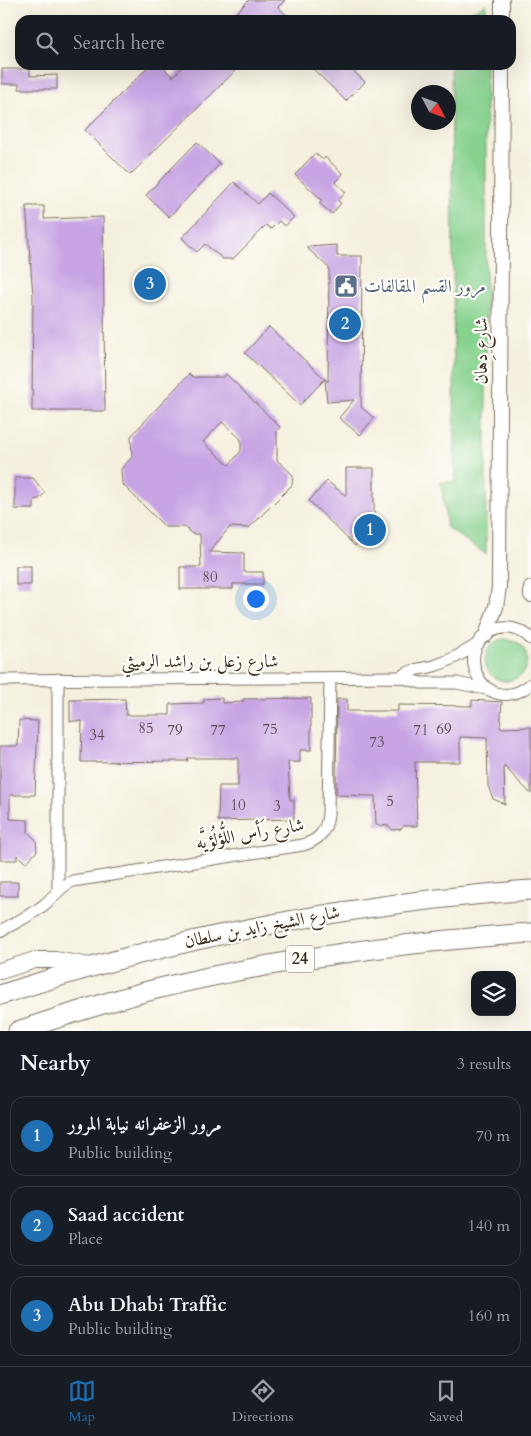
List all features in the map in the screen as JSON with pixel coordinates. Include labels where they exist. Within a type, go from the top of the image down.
[{"type":"highway","name":"شارع الشيخ زايد بن سلطان","points":[[0,995],[90,966],[200,938],[311,916],[423,900],[531,890]]},
{"type":"highway","name":"24","points":[[18,1031],[154,990],[294,960],[380,947],[531,933]]},
{"type":"main road","points":[[0,971],[35,960],[55,960],[90,966]]},
{"type":"street","points":[[502,0],[502,15]]},
{"type":"street","name":"شارع دِهان","points":[[482,639],[496,607],[499,587],[502,70]]},
{"type":"street","points":[[531,588],[531,595]]},
{"type":"street","name":"شارع زعل بن راشد الرميثي","points":[[400,677],[415,669],[447,662],[458,657],[496,629],[508,628],[519,630],[531,639]]},
{"type":"street","points":[[482,639],[474,653],[473,664],[481,684],[490,690]]},
{"type":"street","name":"شارع زعل بن راشد الرميثي","points":[[0,680],[400,677],[421,683],[457,684],[507,695],[529,687]]},
{"type":"street","name":"شارع رَأس اللُّؤلُؤيَّه","points":[[0,931],[43,906],[58,890],[73,881],[314,842],[321,836],[326,826],[328,815],[330,678]]},
{"type":"street","points":[[58,679],[58,890]]},
{"type":"green space","points":[[486,4],[486,15],[465,15]]},
{"type":"green space","points":[[451,70],[486,70],[486,554],[447,528],[441,482],[455,482],[452,130],[456,130],[456,85],[451,85]]},
{"type":"green space","points":[[502,639],[510,639],[521,645],[527,660],[521,675],[510,681],[502,681],[491,675],[485,664],[485,656],[491,645]]},
{"type":"building","points":[[249,0],[285,0],[278,7],[287,15],[234,15]]},
{"type":"building","points":[[2,69],[30,70],[30,76],[57,75],[57,89],[19,89],[19,84],[2,84]]},
{"type":"building","points":[[145,70],[166,70],[173,77],[179,70],[236,70],[130,175],[85,130]]},
{"type":"building","points":[[314,70],[352,70],[365,82],[346,101]]},
{"type":"building","points":[[197,142],[220,164],[169,217],[146,195]]},
{"type":"building","points":[[315,153],[323,160],[325,157],[343,174],[335,182],[346,192],[338,201],[341,203],[332,214],[319,203],[322,200],[295,175]]},
{"type":"building","points":[[234,182],[258,204],[268,193],[294,217],[285,226],[279,221],[271,229],[266,225],[233,259],[223,259],[205,244],[197,252],[182,238]]},
{"type":"building","points":[[26,206],[44,206],[44,219],[103,217],[105,411],[32,411],[33,295]]},
{"type":"building","points":[[337,245],[337,256],[362,256],[361,407],[374,418],[360,435],[339,418],[354,400],[327,402],[325,379],[328,382],[329,268],[306,247]]},
{"type":"building","points":[[269,327],[325,379],[300,405],[245,353]]},
{"type":"building","points":[[189,374],[192,377],[224,377],[226,374],[280,427],[277,431],[277,460],[293,475],[292,485],[249,528],[230,527],[209,552],[244,553],[244,572],[263,572],[263,584],[233,584],[233,589],[180,589],[180,567],[201,567],[200,534],[192,534],[185,527],[165,527],[122,484],[121,469],[132,457],[131,436]],"holes":[[[222,422],[241,439],[241,451],[229,465],[203,442]]]},
{"type":"building","points":[[346,468],[374,468],[374,528],[355,546],[309,501],[327,481],[346,496]]},
{"type":"building","points":[[15,478],[33,478],[45,493],[39,499],[34,500],[34,509],[15,509]]},
{"type":"building","points":[[16,566],[31,566],[31,585],[16,585]]},
{"type":"building","points":[[222,698],[222,703],[243,702],[243,699],[311,698],[311,750],[300,750],[300,762],[288,762],[290,800],[294,800],[294,819],[218,821],[219,786],[238,786],[238,758],[187,758],[188,761],[81,762],[82,721],[70,721],[70,700],[125,699],[126,715],[170,715],[170,704],[204,703],[204,699]]},
{"type":"building","points":[[337,699],[347,699],[347,711],[398,711],[398,705],[472,706],[472,700],[502,702],[500,728],[531,727],[531,794],[504,766],[505,804],[493,799],[488,786],[487,738],[460,737],[460,762],[415,762],[417,826],[404,826],[401,829],[392,830],[389,826],[376,825],[375,796],[336,795]]},
{"type":"building","points":[[19,720],[38,721],[35,795],[10,795],[10,819],[28,820],[28,832],[36,840],[37,851],[26,863],[17,855],[17,860],[0,860],[0,746],[18,746]]},
{"type":"building","points":[[0,882],[18,882],[18,896],[0,896]]},
{"type":"place","name":"Abu Dhabi Traffic","points":[[150,284]]},
{"type":"place","name":"مرور القسم المقالفات","points":[[346,286]]},
{"type":"place","name":"Saad accident","points":[[345,324]]},
{"type":"place","name":"مرور الزعفرانه نيابة المرور","points":[[370,530]]}]
